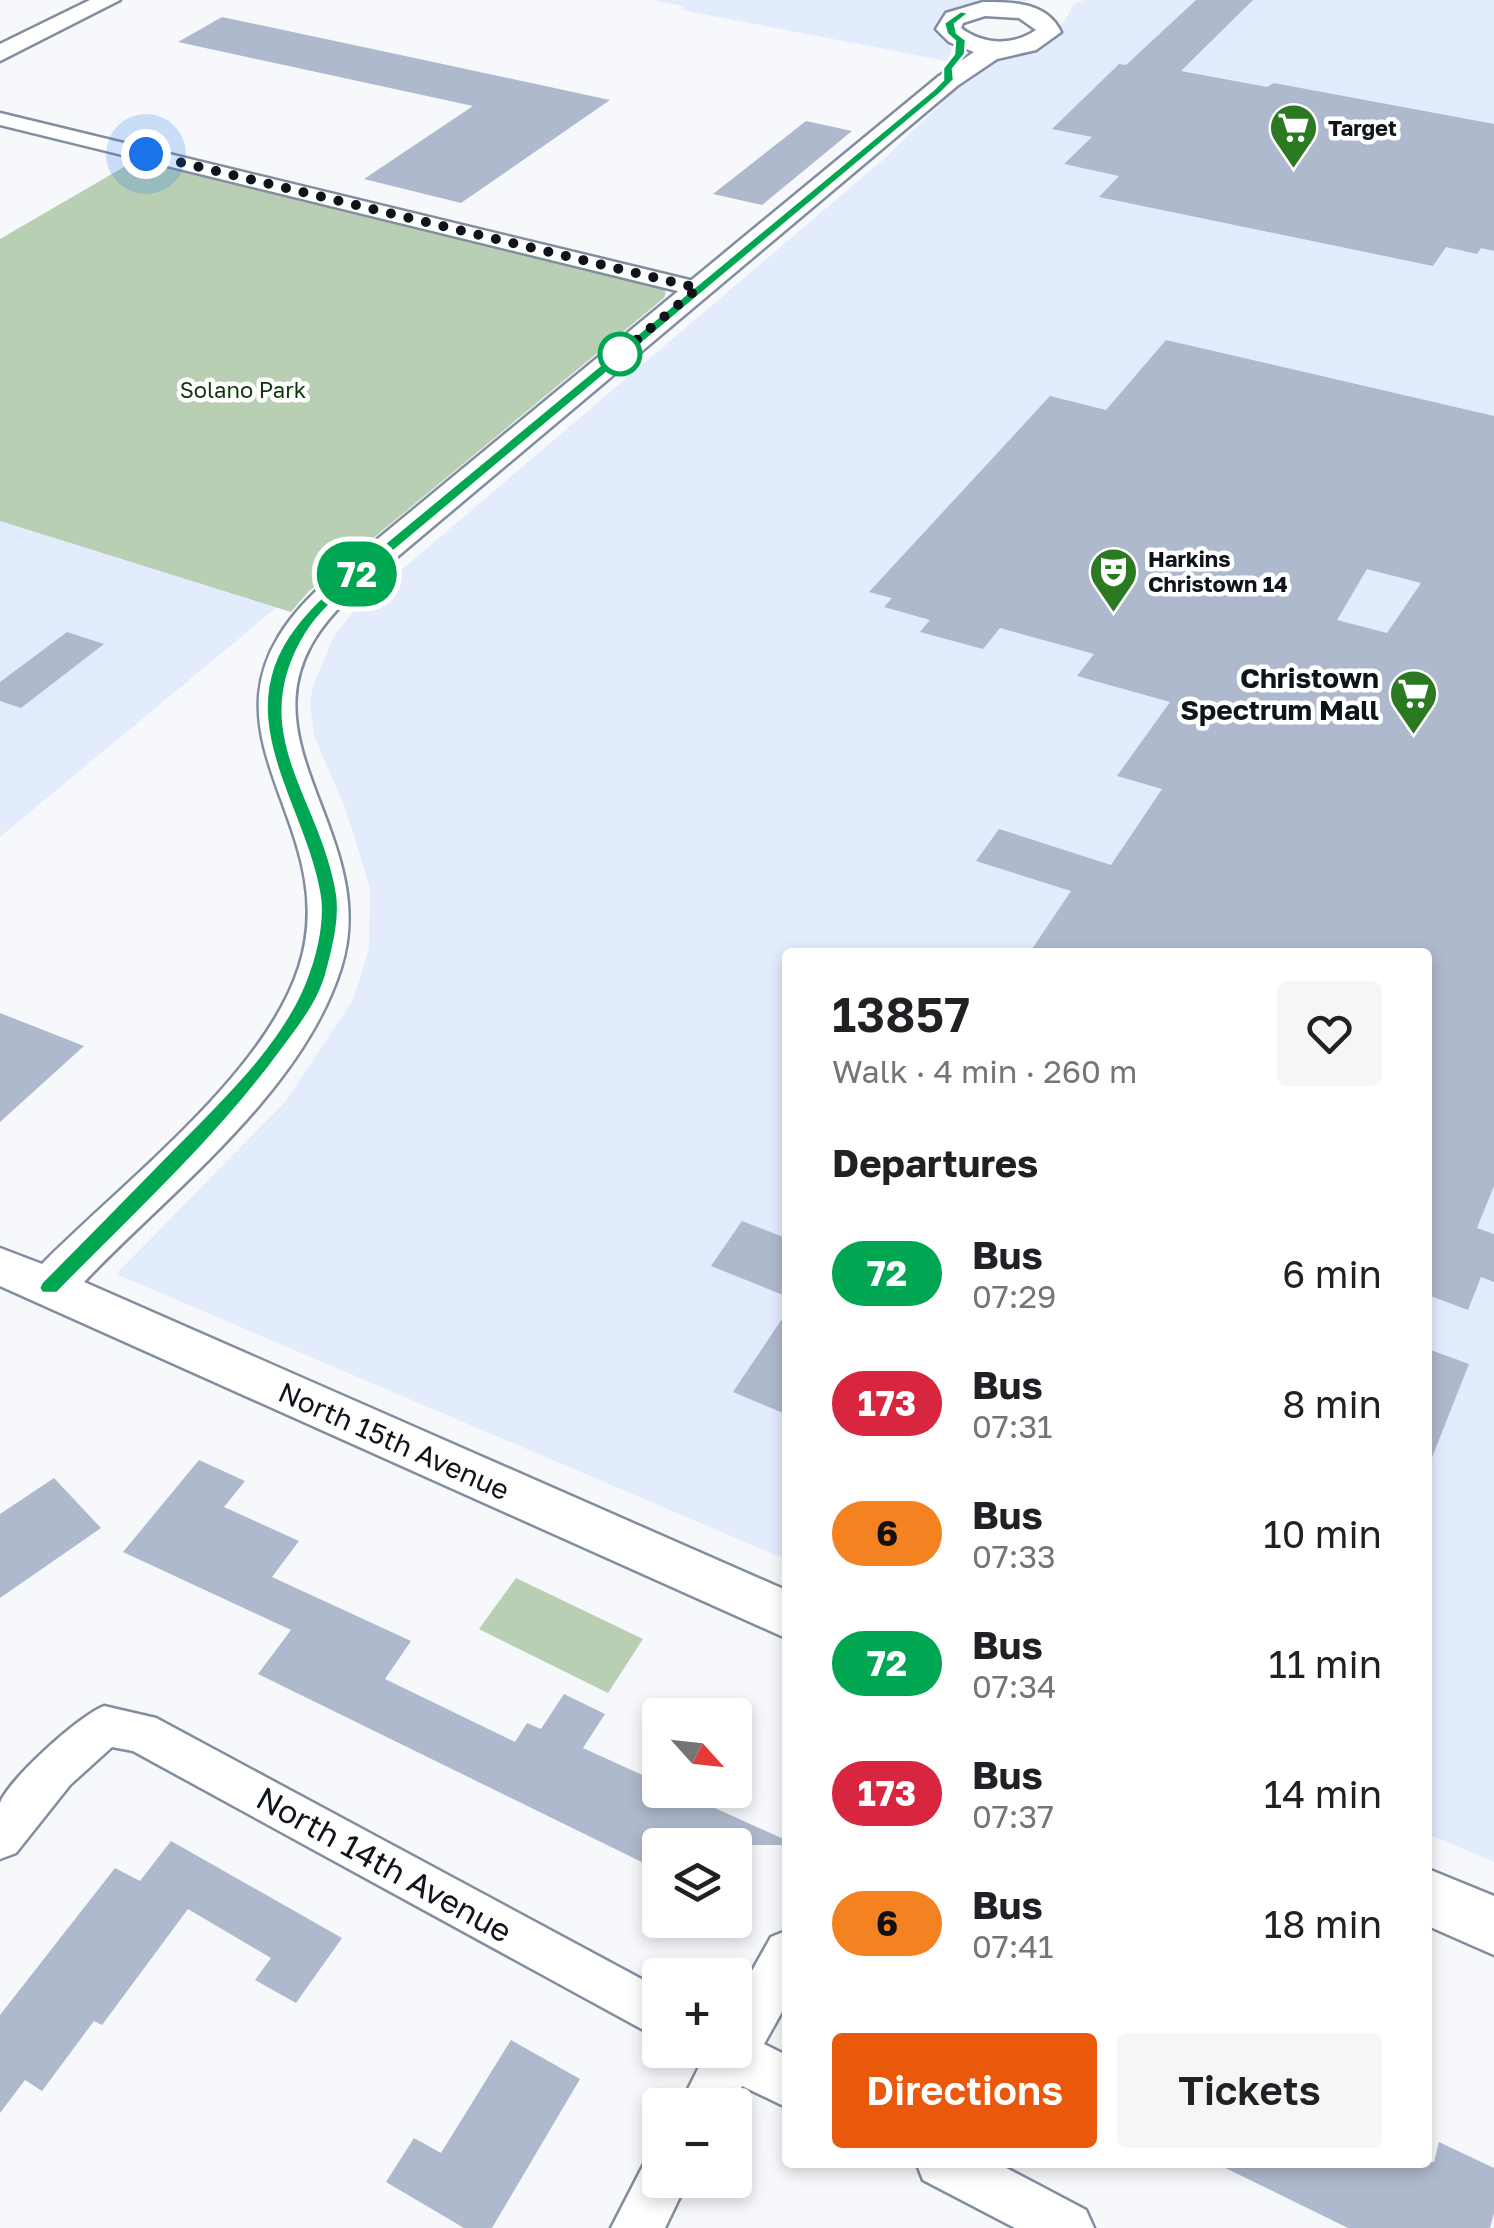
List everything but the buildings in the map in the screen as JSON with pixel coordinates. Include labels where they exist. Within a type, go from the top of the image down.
[{"type":"street","points":[[0,54],[108,0]]},
{"type":"street","points":[[50,1288],[242,1092],[304,1007],[318,972],[329,919],[328,894],[307,818],[276,742],[272,705],[275,685],[299,631],[322,605],[377,557],[948,80],[989,54],[1016,47],[1046,37],[1052,8],[964,13],[949,23],[952,34],[960,40],[1016,47]]},
{"type":"street","points":[[948,80],[948,68],[960,54],[960,40]]},
{"type":"street","points":[[0,119],[698,288]]},
{"type":"street","name":"North 15th Avenue","points":[[0,1266],[782,1613]]},
{"type":"street","name":"North 14th Avenue","points":[[0,1838],[54,1771],[104,1726],[140,1732],[642,2005]]},
{"type":"street","points":[[1432,1899],[1494,1926]]},
{"type":"street","points":[[752,2016],[782,1964]]},
{"type":"street","points":[[752,2062],[782,2080]]},
{"type":"street","points":[[953,2168],[1068,2228]]},
{"type":"street","points":[[637,2228],[654,2198]]},
{"type":"shaded area","points":[[652,0],[1032,0],[953,12],[938,22],[952,50],[947,61],[682,10],[684,6]]},
{"type":"shaded area","name":"Christown Spectrum Mall","points":[[1084,0],[1494,0],[1494,1862],[1432,1836],[1432,948],[782,948],[782,1558],[116,1274],[285,1102],[353,1000],[369,949],[370,888],[346,810],[314,736],[310,702],[334,636],[353,612],[406,566],[885,158],[981,65],[1031,50],[1064,22],[1074,4]]},
{"type":"shaded area","points":[[0,521],[277,607],[0,837]]},
{"type":"green space","name":"Solano Park","points":[[136,160],[661,287],[666,292],[664,298],[308,592],[291,612],[0,521],[0,239]]},
{"type":"green space","points":[[516,1578],[643,1639],[608,1693],[479,1629]]},
{"type":"bus line","name":"72","points":[[50,1288],[242,1092],[304,1007],[318,972],[329,919],[328,894],[307,818],[276,742],[272,705],[275,685],[299,631],[322,605],[377,557],[938,91],[948,80],[948,68],[960,54],[960,40],[948,29],[949,23],[964,13]]},
{"type":"place","name":"Target","points":[[1293,170]]},
{"type":"place","name":"Harkins Christown 14","points":[[1113,614]]},
{"type":"place","name":"Christown Spectrum Mall","points":[[1414,736]]},
{"type":"route","points":[[146,154],[698,288],[620,354]]}]
